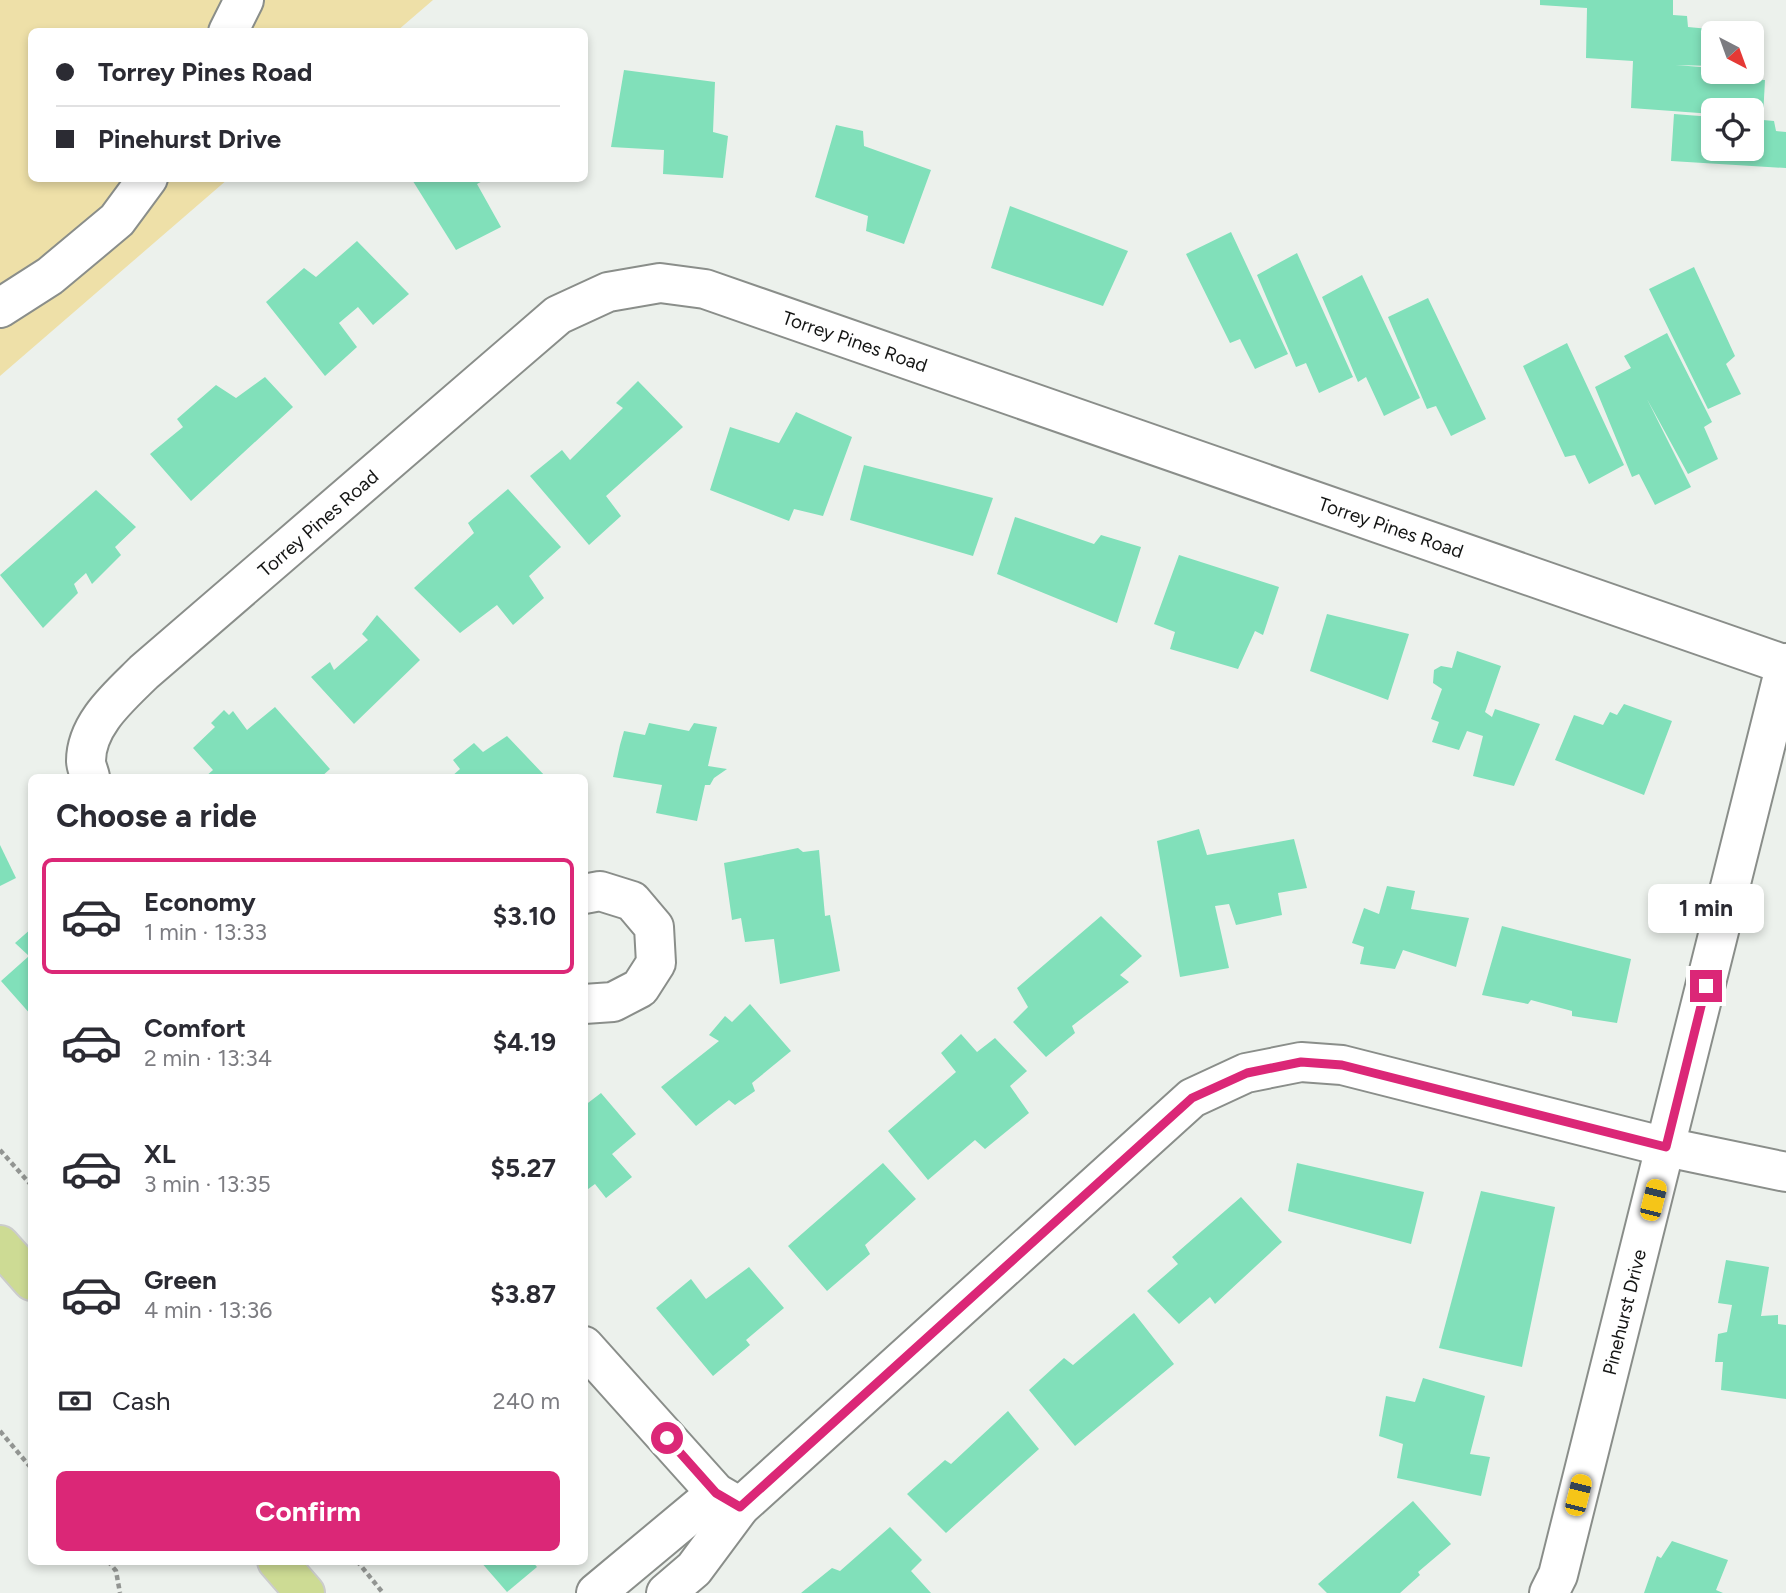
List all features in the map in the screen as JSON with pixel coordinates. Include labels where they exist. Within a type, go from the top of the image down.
[{"type":"main road","points":[[0,1245],[28,1276]]},
{"type":"main road","points":[[280,1565],[304,1593]]},
{"type":"street","points":[[230,28],[244,0]]},
{"type":"street","points":[[0,308],[50,276],[117,220],[145,182]]},
{"type":"street","name":"Torrey Pines Road","points":[[89,774],[85,762],[91,736],[111,705],[144,673],[558,315],[608,292],[660,283],[705,289],[1786,664]]},
{"type":"street","name":"Pinehurst Drive","points":[[1549,1593],[1558,1575],[1786,664]]},
{"type":"street","points":[[588,893],[600,891],[632,901],[654,928],[656,962],[640,988],[613,1002],[588,1004]]},
{"type":"street","points":[[596,1593],[728,1500],[1192,1098],[1247,1073],[1301,1062],[1342,1065],[1666,1147],[1786,1172]]},
{"type":"street","points":[[588,1350],[728,1500]]},
{"type":"street","points":[[666,1593],[694,1569],[728,1500]]},
{"type":"path","points":[[0,1150],[28,1182]]},
{"type":"path","points":[[0,1431],[28,1464]]},
{"type":"path","points":[[111,1565],[116,1572],[120,1593]]},
{"type":"path","points":[[360,1565],[383,1593]]},
{"type":"shaded area","points":[[0,0],[433,0],[400,28],[28,28],[28,182],[225,182],[0,376]]},
{"type":"building","points":[[1540,0],[1673,0],[1673,15],[1687,16],[1688,27],[1701,28],[1701,66],[1676,65],[1701,67],[1701,84],[1764,84],[1765,80],[1764,98],[1701,98],[1701,113],[1631,108],[1633,61],[1586,58],[1587,8],[1540,5]]},
{"type":"building","points":[[624,70],[715,82],[713,132],[728,136],[723,178],[663,174],[664,150],[611,147]]},
{"type":"building","points":[[1674,114],[1701,116],[1701,161],[1764,161],[1764,120],[1774,121],[1776,131],[1786,132],[1786,168],[1671,161]]},
{"type":"building","points":[[836,125],[863,131],[864,146],[931,170],[904,244],[866,231],[868,216],[815,197]]},
{"type":"building","points":[[414,182],[481,182],[477,184],[501,227],[456,250]]},
{"type":"building","points":[[1010,206],[1128,251],[1103,306],[991,268]]},
{"type":"building","points":[[1231,232],[1288,354],[1255,369],[1240,339],[1230,343],[1186,254]]},
{"type":"building","points":[[357,241],[409,294],[373,325],[358,307],[339,323],[357,347],[325,376],[266,302],[304,268],[316,277]]},
{"type":"building","points":[[1297,253],[1353,377],[1319,393],[1306,363],[1296,367],[1257,275]]},
{"type":"building","points":[[1694,267],[1735,356],[1726,364],[1741,394],[1708,409],[1649,289]]},
{"type":"building","points":[[1362,275],[1420,398],[1384,416],[1366,377],[1358,382],[1322,297]]},
{"type":"building","points":[[1428,298],[1486,419],[1451,436],[1436,406],[1427,409],[1388,317]]},
{"type":"building","points":[[1667,333],[1712,422],[1704,427],[1718,459],[1688,474],[1647,399],[1691,487],[1655,505],[1639,474],[1632,477],[1595,387],[1631,368],[1624,356]]},
{"type":"building","points":[[1567,343],[1624,465],[1589,484],[1575,455],[1565,457],[1523,366]]},
{"type":"building","points":[[265,377],[293,407],[191,501],[150,454],[183,427],[177,419],[216,385],[236,398]]},
{"type":"building","points":[[638,381],[683,427],[606,496],[621,516],[589,545],[530,476],[562,450],[570,460],[623,408],[616,403]]},
{"type":"building","points":[[796,412],[852,437],[823,516],[794,509],[789,521],[710,490],[730,427],[779,443]]},
{"type":"building","points":[[864,465],[993,498],[973,556],[850,520]]},
{"type":"building","points":[[508,489],[561,547],[529,576],[544,598],[513,625],[497,605],[460,633],[414,588],[474,533],[468,523]]},
{"type":"building","points":[[96,490],[136,527],[115,547],[121,555],[92,584],[86,573],[74,584],[78,593],[43,628],[0,575]]},
{"type":"building","points":[[1015,517],[1094,544],[1101,535],[1141,547],[1117,623],[997,574]]},
{"type":"building","points":[[1179,555],[1279,587],[1263,635],[1255,631],[1238,669],[1170,649],[1175,632],[1154,624]]},
{"type":"building","points":[[1327,614],[1409,634],[1388,700],[1310,671]]},
{"type":"building","points":[[377,615],[420,660],[354,724],[311,677],[330,662],[334,670],[368,640],[362,634]]},
{"type":"building","points":[[1457,651],[1501,666],[1485,712],[1492,717],[1495,709],[1540,724],[1514,786],[1473,776],[1483,736],[1467,731],[1459,750],[1432,742],[1439,722],[1431,719],[1442,689],[1433,683],[1434,670],[1441,666],[1452,668]]},
{"type":"building","points":[[1624,704],[1672,721],[1644,795],[1555,760],[1574,715],[1603,725],[1610,712],[1617,715]]},
{"type":"building","points":[[275,707],[330,769],[324,774],[208,774],[213,770],[193,748],[215,727],[211,723],[224,710],[229,715],[233,711],[247,730]]},
{"type":"building","points":[[649,723],[689,731],[694,723],[717,727],[708,766],[727,769],[714,778],[710,785],[705,785],[697,821],[656,813],[662,785],[613,777],[624,731],[645,735]]},
{"type":"building","points":[[507,736],[543,774],[454,774],[460,769],[453,760],[474,743],[483,752]]},
{"type":"building","points":[[1199,829],[1207,855],[1294,839],[1307,888],[1278,893],[1282,915],[1236,925],[1229,904],[1215,906],[1229,968],[1180,977],[1157,841]]},
{"type":"building","points":[[0,845],[16,878],[0,886]]},
{"type":"building","points":[[798,848],[803,852],[819,850],[825,916],[830,915],[840,971],[780,984],[774,939],[745,942],[741,918],[732,920],[724,863]]},
{"type":"building","points":[[1387,886],[1415,891],[1411,909],[1469,918],[1456,967],[1403,950],[1395,969],[1360,964],[1364,947],[1352,943],[1364,908],[1379,914]]},
{"type":"building","points":[[1101,916],[1142,956],[1120,975],[1129,982],[1072,1026],[1075,1033],[1046,1057],[1013,1022],[1028,1007],[1017,988]]},
{"type":"building","points":[[1502,926],[1631,959],[1617,1023],[1572,1016],[1572,1011],[1531,1000],[1528,1004],[1482,995]]},
{"type":"building","points":[[28,932],[28,955],[15,943]]},
{"type":"building","points":[[28,957],[28,1011],[1,981]]},
{"type":"building","points":[[750,1004],[791,1051],[752,1083],[755,1091],[735,1105],[729,1100],[696,1126],[661,1087],[719,1041],[709,1035],[725,1016],[732,1022]]},
{"type":"building","points":[[961,1034],[977,1052],[995,1038],[1027,1071],[1010,1086],[1029,1113],[985,1149],[975,1140],[928,1180],[888,1131],[956,1072],[941,1053]]},
{"type":"building","points":[[601,1093],[636,1134],[612,1154],[632,1177],[606,1198],[595,1184],[588,1189],[588,1103]]},
{"type":"building","points":[[883,1163],[916,1199],[865,1245],[870,1254],[827,1291],[788,1246]]},
{"type":"building","points":[[1297,1163],[1424,1192],[1411,1244],[1288,1211]]},
{"type":"building","points":[[1481,1191],[1555,1207],[1522,1367],[1439,1348]]},
{"type":"building","points":[[1241,1197],[1282,1242],[1215,1304],[1210,1297],[1179,1324],[1147,1291],[1178,1264],[1172,1257]]},
{"type":"building","points":[[1726,1260],[1769,1267],[1761,1316],[1778,1315],[1778,1324],[1786,1325],[1786,1399],[1721,1390],[1723,1362],[1715,1362],[1718,1334],[1727,1332],[1732,1305],[1718,1303]]},
{"type":"building","points":[[749,1267],[784,1308],[746,1340],[750,1345],[713,1376],[656,1308],[691,1279],[706,1299]]},
{"type":"building","points":[[1134,1313],[1174,1364],[1075,1446],[1029,1390],[1064,1358],[1073,1365]]},
{"type":"building","points":[[1423,1378],[1485,1396],[1470,1454],[1490,1457],[1481,1496],[1397,1478],[1403,1444],[1379,1436],[1386,1396],[1415,1402]]},
{"type":"building","points":[[1008,1411],[1039,1449],[946,1533],[907,1494],[945,1460],[951,1464]]},
{"type":"building","points":[[1413,1501],[1451,1544],[1418,1572],[1420,1575],[1400,1593],[1327,1593],[1318,1584]]},
{"type":"building","points":[[890,1527],[922,1560],[911,1571],[931,1593],[801,1593],[832,1568],[840,1571]]},
{"type":"building","points":[[1672,1541],[1728,1560],[1716,1590],[1723,1593],[1644,1593],[1657,1556],[1661,1558]]},
{"type":"building","points":[[483,1565],[535,1565],[537,1567],[507,1592]]},
{"type":"route","points":[[667,1438],[716,1493],[740,1507],[1192,1098],[1247,1073],[1301,1062],[1342,1065],[1666,1147],[1706,986]]}]
